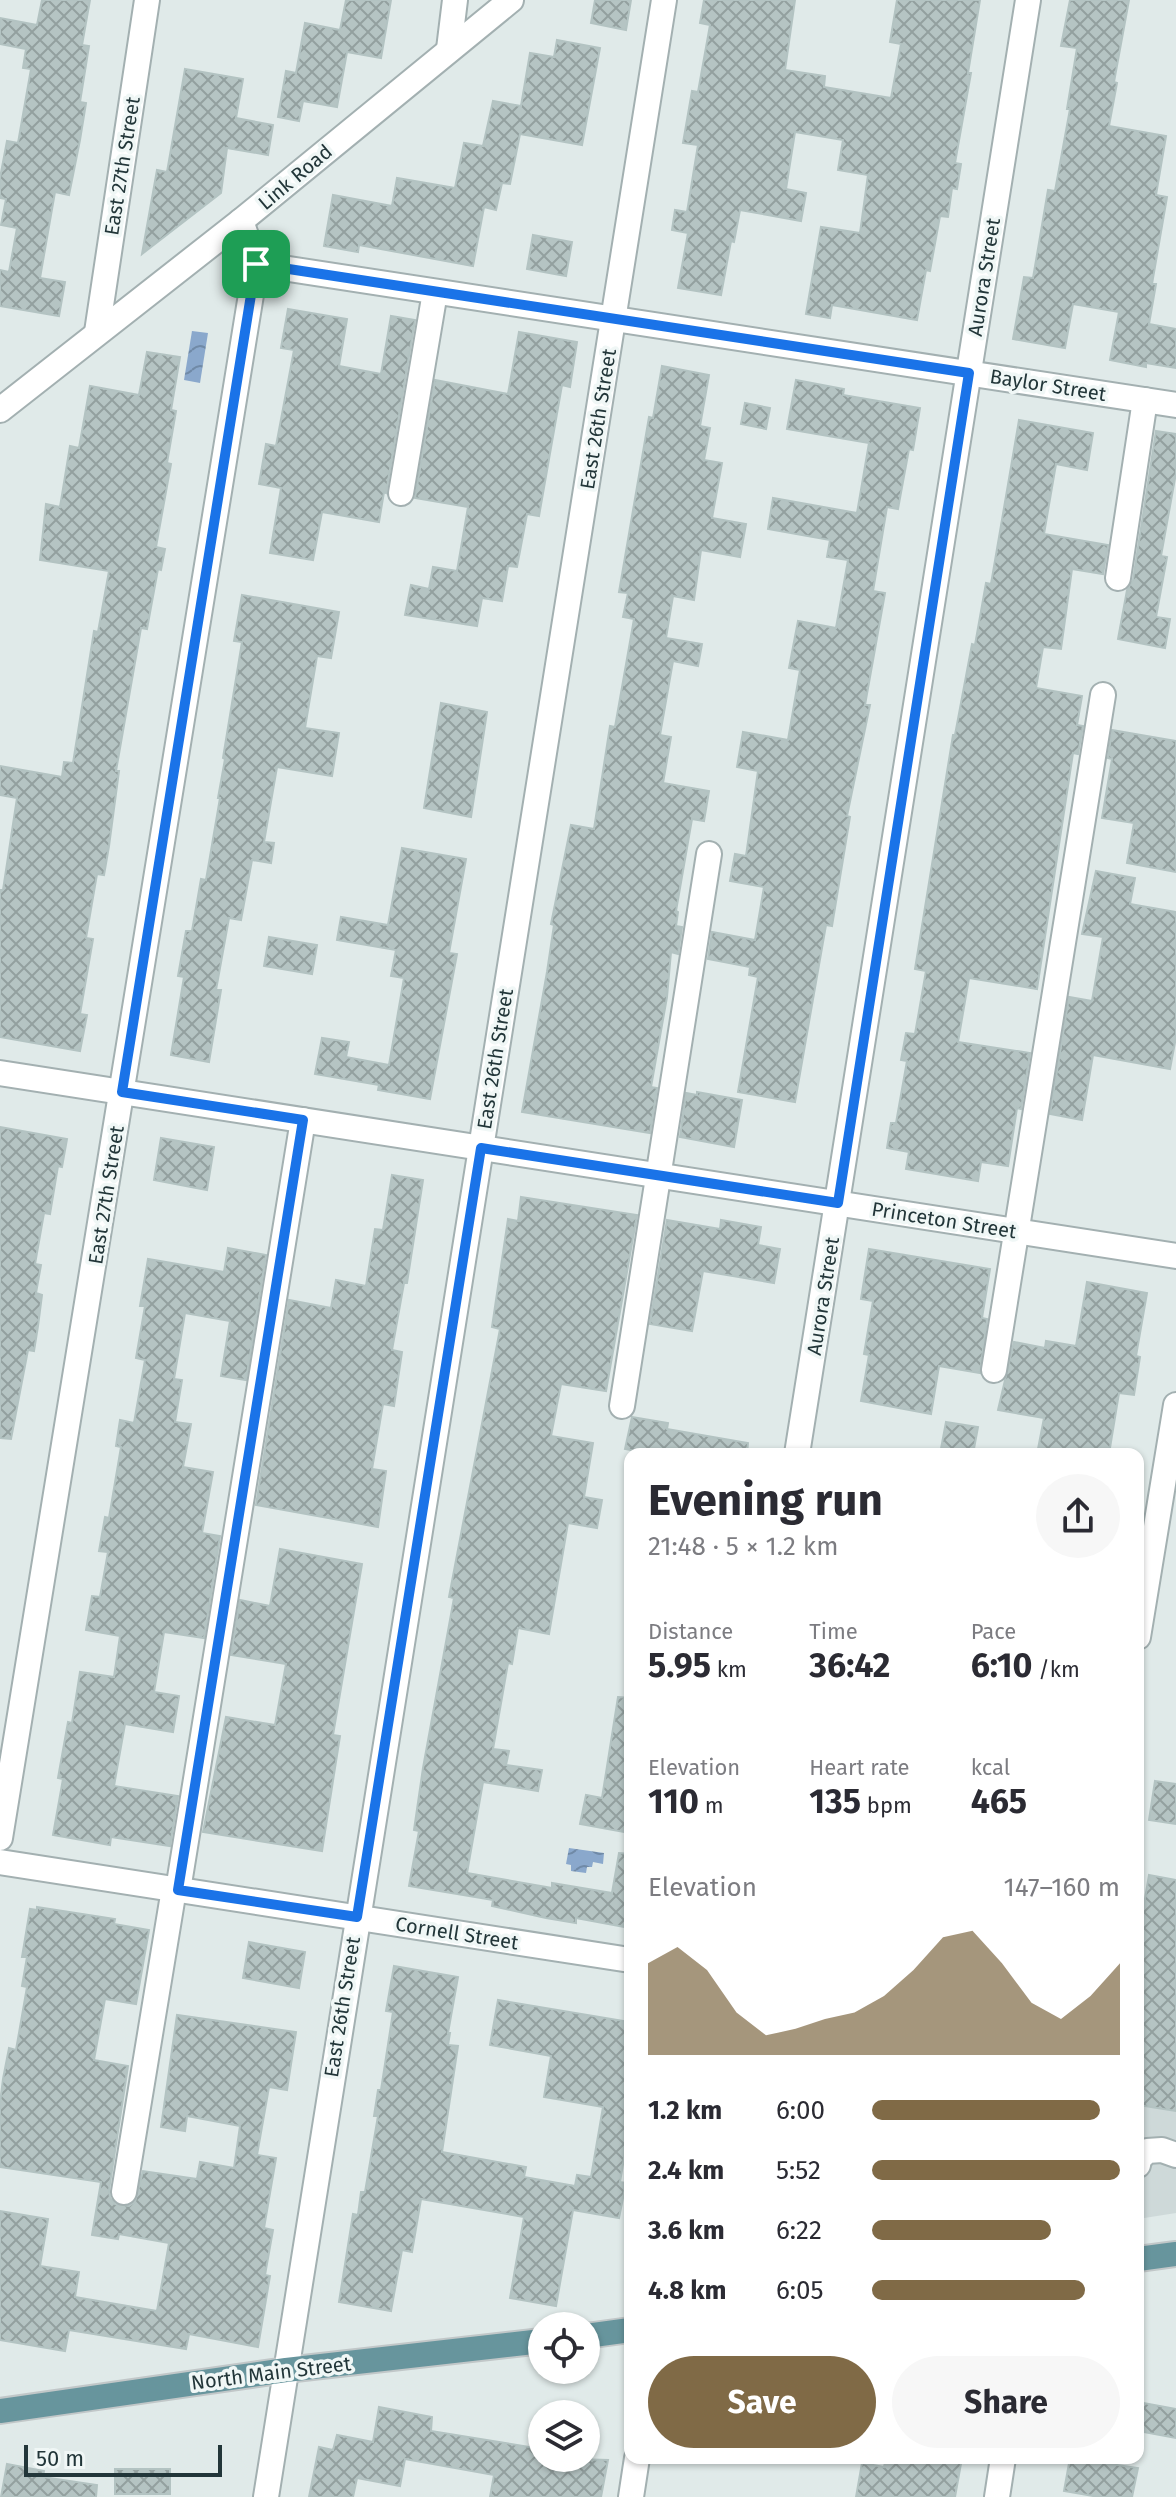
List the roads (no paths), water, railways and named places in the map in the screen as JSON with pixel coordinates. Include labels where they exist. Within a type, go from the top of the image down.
[{"type":"main road","points":[[1144,2258],[1176,2254]]},
{"type":"main road","points":[[600,2334],[624,2331]]},
{"type":"main road","name":"North Main Street","points":[[0,2411],[286,2370],[528,2343]]},
{"type":"street","name":"East 27th Street","points":[[97,332],[147,0]]},
{"type":"street","points":[[449,49],[455,0]]},
{"type":"street","name":"Link Road","points":[[0,410],[241,221],[511,0]]},
{"type":"street","name":"East 26th Street","points":[[266,2497],[664,0]]},
{"type":"street","name":"Aurora Street","points":[[798,1448],[1028,0]]},
{"type":"street","name":"East 27th Street","points":[[0,1838],[9,1725],[122,1092],[256,264],[241,221]]},
{"type":"street","name":"Baylor Street","points":[[256,264],[1176,405]]},
{"type":"street","points":[[401,493],[435,292]]},
{"type":"street","points":[[1118,578],[1145,400]]},
{"type":"street","points":[[994,1370],[1103,695]]},
{"type":"street","points":[[622,1406],[709,854]]},
{"type":"street","name":"Princeton Street","points":[[0,1073],[1176,1256]]},
{"type":"street","points":[[124,2192],[303,1120]]},
{"type":"street","points":[[1144,1600],[1176,1405]]},
{"type":"street","name":"Cornell Street","points":[[0,1862],[624,1959]]},
{"type":"street","points":[[1144,2155],[1147,2151],[1162,2150],[1176,2155]]},
{"type":"street","points":[[631,2497],[636,2464]]},
{"type":"street","points":[[997,2497],[1002,2464]]},
{"type":"water","points":[[192,331],[208,333],[200,383],[184,380]]},
{"type":"water","points":[[569,1848],[604,1853],[603,1864],[593,1862],[586,1873],[571,1871],[571,1865],[566,1864]]}]
